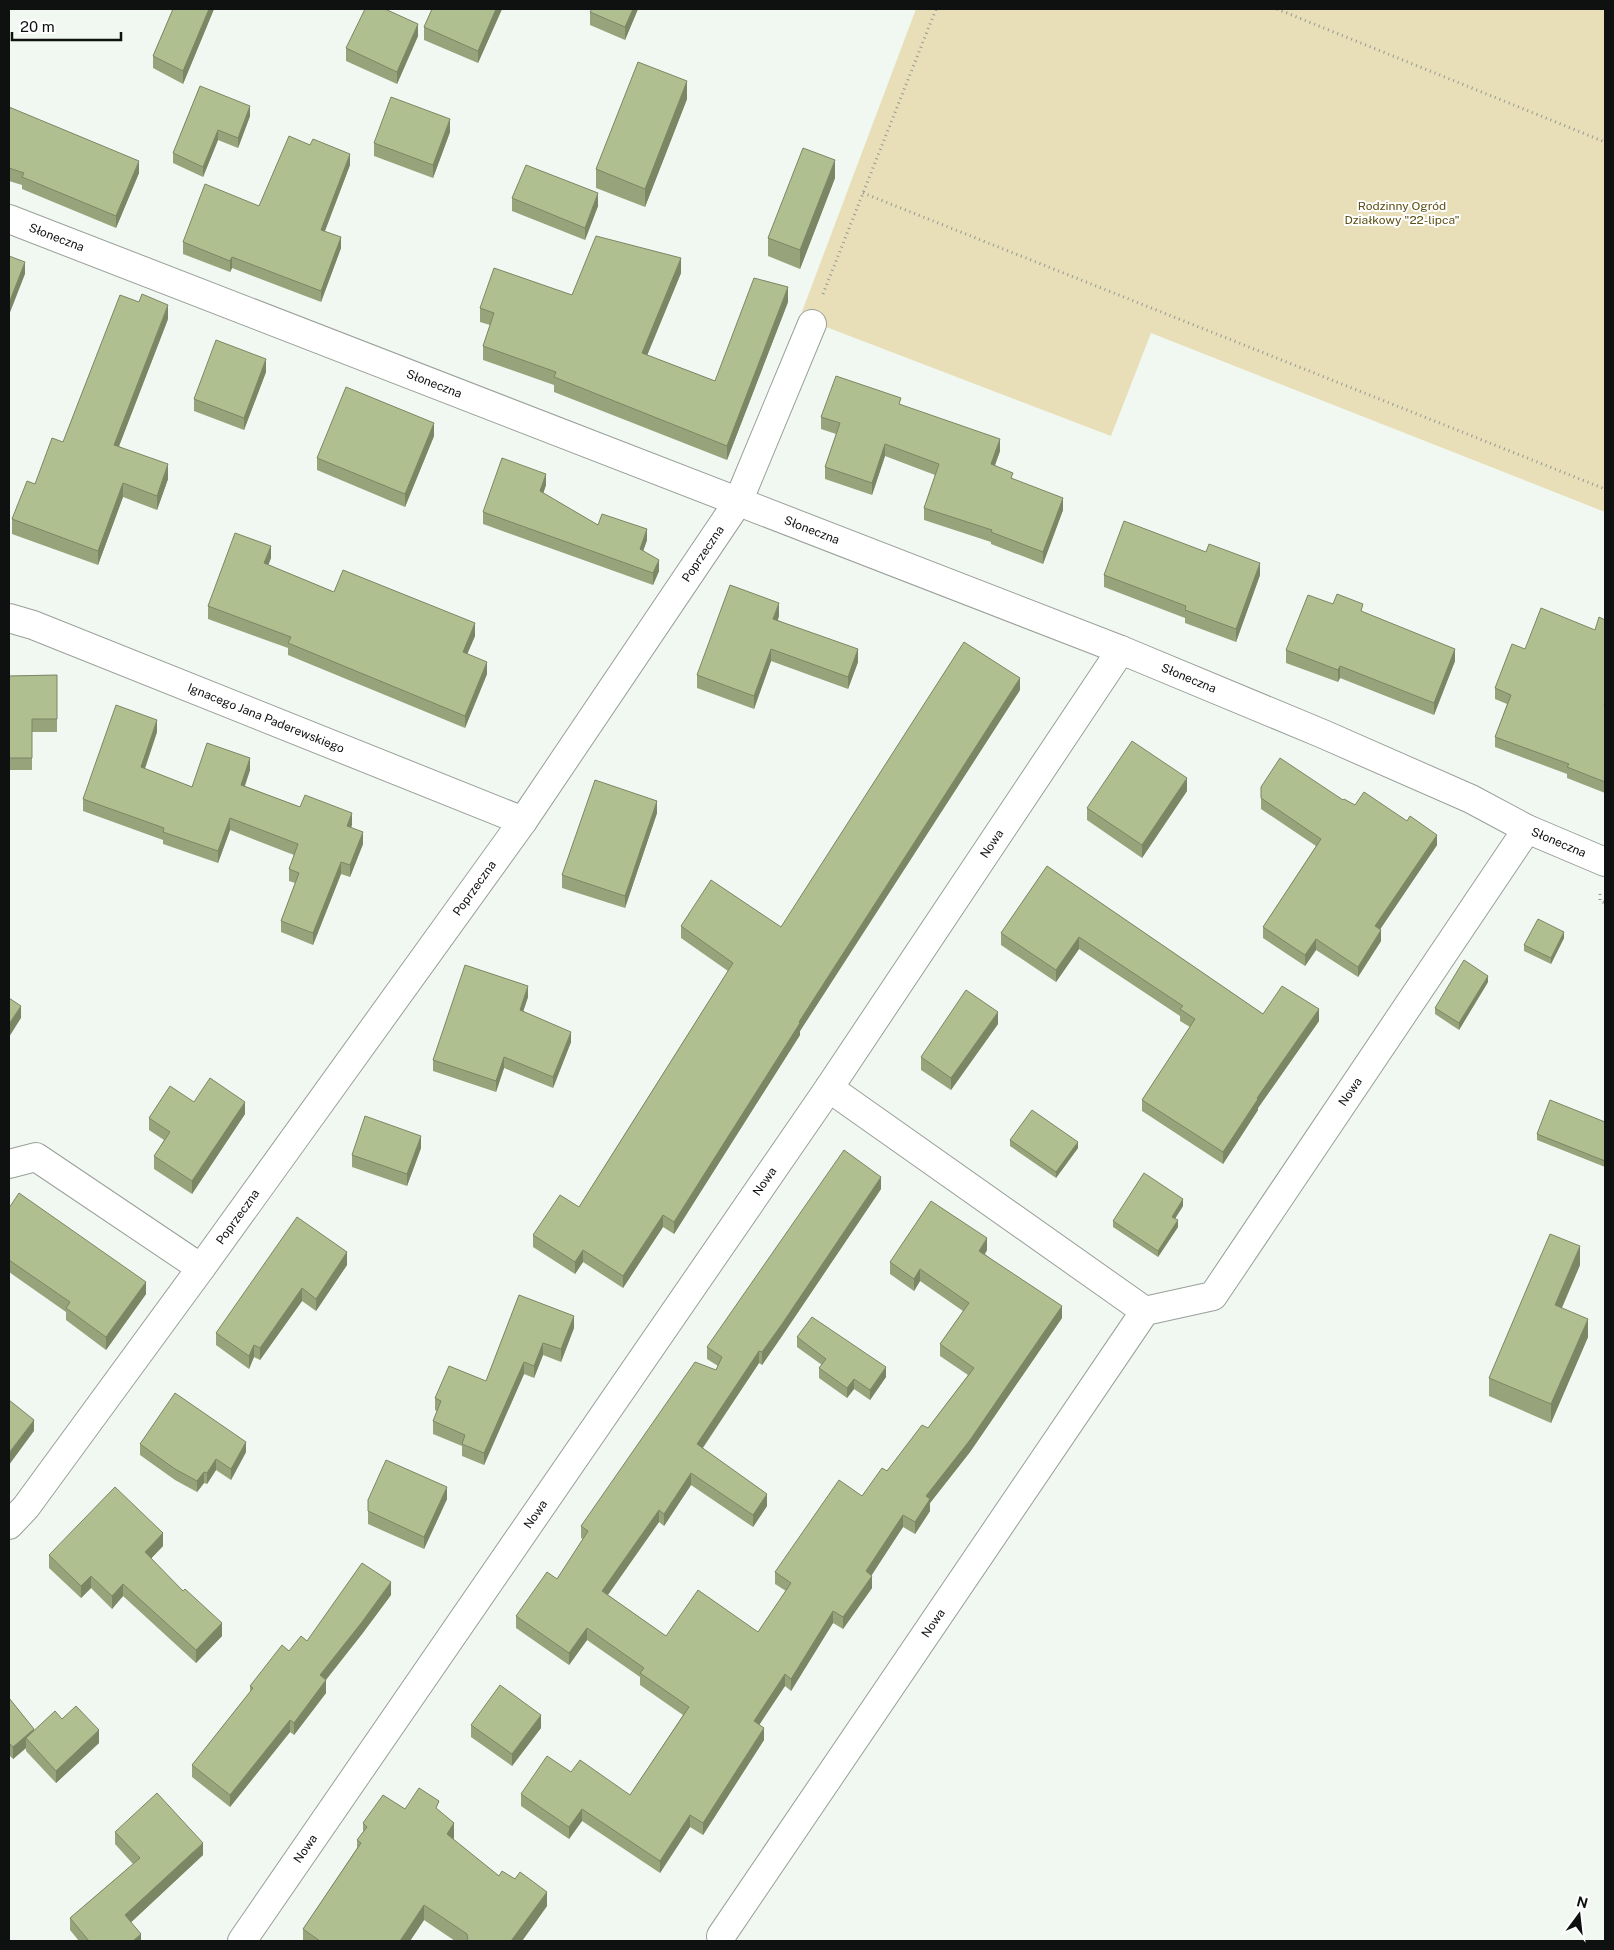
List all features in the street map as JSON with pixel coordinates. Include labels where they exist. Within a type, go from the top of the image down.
[{"type":"street","name":"Słoneczna","points":[[9,219],[1121,650],[1323,734],[1462,795],[1528,829],[1605,862]]},
{"type":"street","name":"Poprzeczna","points":[[9,1525],[26,1507],[201,1268],[523,821],[738,502],[812,324]]},
{"type":"street","name":"Ignacego Jana Paderewskiego","points":[[9,618],[43,629],[523,821]]},
{"type":"street","name":"Nowa","points":[[242,1941],[829,1088],[1121,650]]},
{"type":"street","name":"Nowa","points":[[722,1939],[1145,1311],[1213,1296],[1528,829]]},
{"type":"street","points":[[829,1088],[1145,1311]]},
{"type":"street","points":[[9,1164],[36,1157],[201,1268]]},
{"type":"path","points":[[812,324],[936,9]]},
{"type":"path","points":[[1277,9],[1605,142]]},
{"type":"path","points":[[863,193],[1605,489]]},
{"type":"green space","name":"Rodzinny Ogród Działkowy \"22-lipca\"","points":[[916,9],[1605,9],[1605,512],[1151,333],[1111,436],[800,317]]},
{"type":"building","points":[[173,9],[209,9],[183,71],[153,56]]},
{"type":"building","points":[[365,9],[385,9],[418,24],[397,72],[346,48]]},
{"type":"building","points":[[432,9],[496,9],[478,51],[424,27]]},
{"type":"building","points":[[592,9],[633,9],[625,27],[590,12]]},
{"type":"building","points":[[638,62],[687,81],[645,189],[596,169]]},
{"type":"building","points":[[200,86],[250,106],[238,138],[218,130],[203,167],[173,153]]},
{"type":"building","points":[[391,97],[450,119],[433,165],[374,143]]},
{"type":"building","points":[[9,107],[139,161],[116,216],[22,177],[24,173],[9,168]]},
{"type":"building","points":[[289,136],[310,145],[313,139],[350,154],[321,230],[341,237],[321,291],[232,257],[230,261],[183,242],[205,184],[259,206]]},
{"type":"building","points":[[803,148],[835,160],[800,250],[768,238]]},
{"type":"building","points":[[526,165],[598,193],[585,228],[512,198]]},
{"type":"building","points":[[596,236],[681,258],[642,353],[715,381],[754,278],[788,287],[727,446],[554,377],[556,372],[483,346],[494,313],[480,308],[494,268],[572,295]]},
{"type":"building","points":[[9,256],[25,262],[9,303]]},
{"type":"building","points":[[142,294],[168,305],[114,445],[168,464],[157,496],[123,483],[98,551],[12,519],[27,481],[35,484],[52,438],[63,442],[120,295],[139,302]]},
{"type":"building","points":[[216,340],[266,359],[244,418],[194,399]]},
{"type":"building","points":[[836,376],[901,398],[899,404],[1000,439],[991,464],[1013,473],[1011,478],[1063,498],[1043,552],[991,532],[992,530],[924,508],[939,464],[885,444],[872,483],[825,467],[840,423],[821,417]]},
{"type":"building","points":[[346,387],[434,423],[405,494],[317,458]]},
{"type":"building","points":[[502,458],[546,474],[540,491],[598,525],[602,514],[647,529],[640,549],[659,560],[653,573],[483,512]]},
{"type":"building","points":[[1124,521],[1206,552],[1209,544],[1260,563],[1236,629],[1185,610],[1186,606],[1104,575]]},
{"type":"building","points":[[235,533],[271,546],[264,563],[334,592],[343,570],[475,623],[463,652],[487,662],[465,716],[288,643],[291,637],[208,606]]},
{"type":"building","points":[[730,585],[779,603],[773,619],[858,649],[848,677],[771,649],[754,696],[697,675]]},
{"type":"building","points":[[1337,594],[1363,604],[1361,611],[1455,649],[1434,703],[1340,666],[1338,670],[1286,650],[1308,595],[1333,604]]},
{"type":"building","points":[[1541,608],[1595,630],[1599,617],[1605,620],[1605,782],[1567,767],[1569,764],[1495,737],[1511,695],[1495,688],[1512,644],[1525,649]]},
{"type":"building","points":[[964,642],[1020,678],[799,1022],[674,1222],[663,1215],[623,1276],[583,1250],[575,1262],[533,1235],[560,1195],[579,1207],[733,963],[681,926],[711,880],[781,927]]},
{"type":"building","points":[[57,675],[57,719],[32,719],[32,758],[9,758],[9,676]]},
{"type":"building","points":[[116,705],[157,720],[141,767],[192,787],[207,743],[250,758],[241,785],[300,807],[305,795],[352,813],[347,826],[363,832],[350,865],[341,862],[313,933],[281,921],[299,873],[289,869],[298,844],[230,818],[218,851],[163,832],[164,828],[83,799]]},
{"type":"building","points":[[1132,741],[1187,778],[1142,845],[1087,808]]},
{"type":"building","points":[[1280,758],[1343,800],[1355,805],[1364,792],[1407,821],[1410,816],[1437,835],[1375,926],[1381,930],[1358,967],[1316,939],[1305,955],[1263,927],[1321,839],[1261,798],[1261,787]]},
{"type":"building","points":[[595,780],[657,801],[625,896],[562,875]]},
{"type":"building","points":[[1047,866],[1263,1014],[1282,986],[1319,1009],[1257,1098],[1223,1152],[1142,1100],[1195,1019],[1180,1009],[1183,1006],[1079,937],[1056,970],[1001,933]]},
{"type":"building","points":[[1538,919],[1564,932],[1551,958],[1524,945]]},
{"type":"building","points":[[1464,960],[1488,976],[1459,1023],[1435,1008]]},
{"type":"building","points":[[465,965],[528,986],[520,1010],[571,1032],[553,1077],[504,1057],[496,1081],[433,1060]]},
{"type":"building","points":[[966,990],[998,1012],[951,1078],[921,1057]]},
{"type":"building","points":[[9,998],[21,1006],[9,1024]]},
{"type":"building","points":[[210,1078],[245,1102],[192,1181],[154,1156],[170,1132],[149,1118],[170,1086],[194,1102]]},
{"type":"building","points":[[1550,1100],[1605,1122],[1605,1161],[1537,1134]]},
{"type":"building","points":[[1032,1110],[1078,1142],[1056,1172],[1010,1140]]},
{"type":"building","points":[[365,1116],[421,1136],[407,1174],[352,1155]]},
{"type":"building","points":[[844,1150],[881,1177],[782,1324],[762,1352],[759,1351],[697,1444],[767,1494],[753,1515],[691,1473],[664,1514],[659,1510],[602,1591],[666,1636],[698,1590],[758,1632],[791,1583],[775,1572],[839,1480],[862,1496],[882,1468],[887,1471],[922,1425],[928,1428],[974,1368],[940,1344],[969,1303],[920,1269],[914,1279],[890,1262],[931,1201],[987,1238],[979,1251],[1062,1306],[970,1440],[926,1496],[930,1499],[915,1522],[903,1515],[866,1571],[872,1576],[843,1617],[833,1611],[791,1679],[785,1674],[754,1721],[764,1728],[703,1823],[690,1815],[660,1861],[582,1809],[569,1827],[521,1794],[547,1756],[571,1772],[580,1760],[630,1795],[689,1707],[640,1673],[644,1668],[587,1628],[569,1653],[516,1616],[547,1572],[557,1579],[588,1531],[581,1526],[695,1362],[716,1370],[722,1357],[707,1347]]},
{"type":"building","points":[[1144,1173],[1183,1199],[1172,1217],[1178,1220],[1158,1251],[1113,1221]]},
{"type":"building","points":[[19,1193],[146,1282],[106,1337],[66,1308],[70,1302],[9,1260],[9,1208]]},
{"type":"building","points":[[297,1217],[347,1252],[316,1299],[302,1288],[260,1348],[254,1345],[249,1356],[216,1333]]},
{"type":"building","points":[[1550,1234],[1580,1246],[1555,1305],[1588,1319],[1551,1404],[1489,1378]]},
{"type":"building","points":[[519,1295],[574,1316],[561,1349],[543,1343],[534,1366],[524,1362],[484,1453],[462,1444],[465,1435],[433,1421],[441,1401],[435,1398],[449,1366],[486,1381]]},
{"type":"building","points":[[812,1317],[886,1367],[870,1390],[854,1379],[847,1388],[819,1368],[826,1359],[797,1337]]},
{"type":"building","points":[[175,1393],[246,1442],[231,1469],[216,1459],[207,1473],[204,1472],[197,1481],[175,1469],[140,1444]]},
{"type":"building","points":[[9,1400],[34,1420],[9,1453]]},
{"type":"building","points":[[386,1460],[447,1487],[424,1537],[368,1511],[368,1500]]},
{"type":"building","points":[[115,1487],[163,1533],[145,1552],[183,1591],[185,1589],[222,1623],[196,1650],[123,1584],[112,1596],[91,1576],[81,1586],[49,1555]]},
{"type":"building","points":[[362,1563],[391,1582],[320,1675],[326,1680],[294,1723],[290,1720],[230,1795],[192,1765],[253,1688],[250,1686],[282,1645],[289,1651],[301,1636],[307,1641]]},
{"type":"building","points":[[500,1685],[541,1715],[512,1754],[471,1725]]},
{"type":"building","points":[[9,1698],[34,1729],[13,1747],[9,1743]]},
{"type":"building","points":[[76,1706],[99,1730],[56,1771],[26,1738],[55,1711],[62,1719]]},
{"type":"building","points":[[419,1788],[439,1801],[436,1808],[454,1823],[447,1834],[499,1876],[502,1871],[515,1879],[520,1872],[547,1892],[511,1941],[468,1941],[467,1934],[424,1905],[400,1941],[320,1941],[303,1929],[361,1843],[357,1840],[367,1827],[363,1823],[383,1795],[405,1809]]},
{"type":"building","points":[[157,1793],[203,1843],[125,1915],[141,1934],[133,1941],[89,1941],[70,1918],[140,1858],[115,1832]]}]
